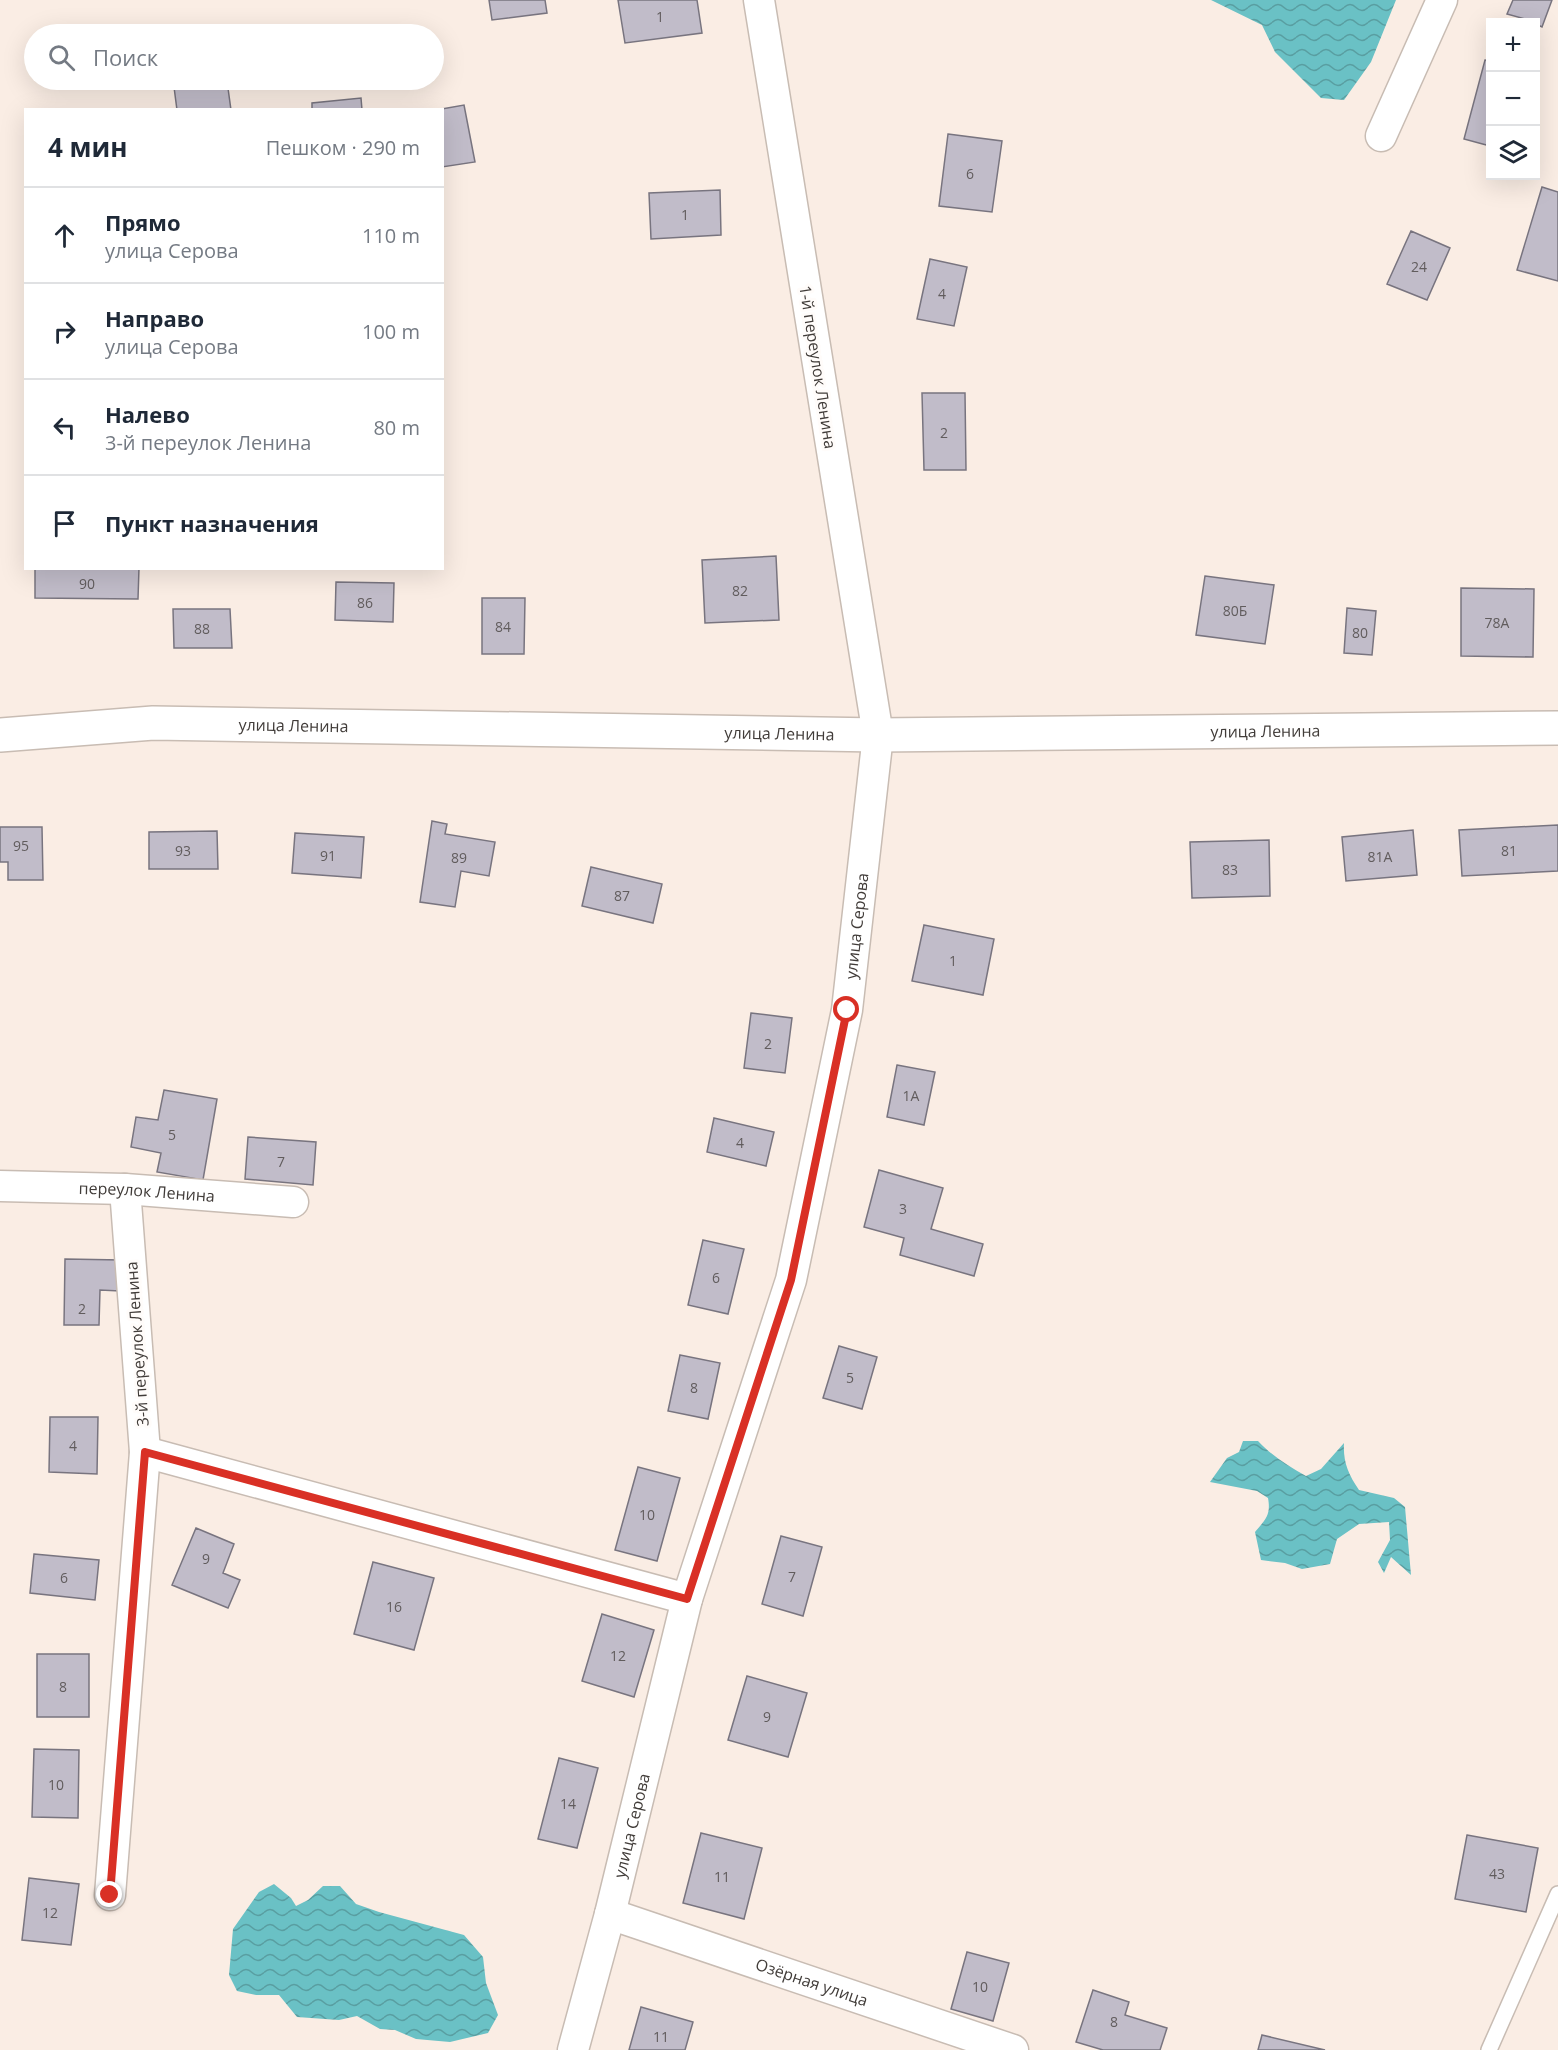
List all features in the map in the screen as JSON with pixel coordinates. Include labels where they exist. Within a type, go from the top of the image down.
[{"type":"main road","name":"улица Ленина","points":[[0,735],[153,723],[878,735],[1558,728]]},
{"type":"street","name":"1-й переулок Ленина","points":[[759,0],[878,735]]},
{"type":"street","points":[[1381,136],[1442,0]]},
{"type":"street","name":"улица Серова","points":[[573,2050],[610,1914],[687,1599],[791,1280],[847,1010],[878,735]]},
{"type":"street","name":"переулок Ленина","points":[[0,1186],[125,1189],[293,1202]]},
{"type":"street","name":"3-й переулок Ленина","points":[[110,1895],[145,1452],[125,1189]]},
{"type":"street","points":[[145,1452],[687,1599]]},
{"type":"street","name":"Озёрная улица","points":[[610,1914],[1013,2050]]},
{"type":"lane","points":[[1489,2050],[1558,1894]]},
{"type":"water","points":[[1211,0],[1396,0],[1371,62],[1344,100],[1321,98],[1275,52],[1262,25]]},
{"type":"water","points":[[1243,1441],[1258,1441],[1280,1460],[1306,1476],[1321,1469],[1344,1443],[1347,1468],[1359,1490],[1394,1498],[1405,1507],[1411,1575],[1391,1557],[1384,1573],[1378,1562],[1390,1540],[1389,1522],[1359,1524],[1337,1539],[1330,1564],[1302,1569],[1285,1563],[1261,1560],[1255,1532],[1267,1517],[1268,1498],[1257,1491],[1210,1482],[1227,1458],[1239,1452]]},
{"type":"water","points":[[274,1884],[291,1898],[296,1906],[308,1900],[323,1886],[340,1886],[356,1904],[464,1935],[483,1957],[486,1983],[498,2015],[488,2033],[450,2042],[416,2039],[395,2030],[380,2029],[357,2016],[339,2020],[297,2017],[279,1995],[256,1995],[237,1991],[229,1975],[233,1929],[259,1892]]},
{"type":"building","points":[[489,0],[545,0],[547,13],[492,20]]},
{"type":"building","points":[[618,0],[697,0],[702,33],[625,43]]},
{"type":"building","points":[[1513,0],[1552,0],[1542,27],[1540,18],[1522,18],[1507,14]]},
{"type":"building","points":[[1485,60],[1486,60],[1486,145],[1464,139]]},
{"type":"building","points":[[174,90],[228,90],[231,108],[177,108]]},
{"type":"building","points":[[361,98],[362,108],[312,108],[312,103]]},
{"type":"building","points":[[464,105],[475,162],[444,167],[444,109]]},
{"type":"building","points":[[948,134],[1002,141],[992,212],[939,206]]},
{"type":"building","points":[[1542,187],[1558,192],[1558,281],[1517,270]]},
{"type":"building","points":[[720,190],[721,235],[651,239],[649,193]]},
{"type":"building","points":[[1411,231],[1450,248],[1427,300],[1387,284]]},
{"type":"building","points":[[930,259],[967,267],[954,326],[917,319]]},
{"type":"building","points":[[922,393],[965,393],[966,470],[924,470]]},
{"type":"building","points":[[776,556],[779,620],[705,623],[702,560]]},
{"type":"building","points":[[35,570],[139,570],[138,599],[35,598]]},
{"type":"building","points":[[1205,576],[1274,585],[1265,644],[1196,635]]},
{"type":"building","points":[[336,582],[394,583],[393,622],[335,620]]},
{"type":"building","points":[[1461,588],[1534,589],[1533,657],[1461,656]]},
{"type":"building","points":[[482,598],[525,598],[524,654],[482,654]]},
{"type":"building","points":[[1347,608],[1376,611],[1372,655],[1344,653]]},
{"type":"building","points":[[173,609],[230,609],[232,648],[174,648]]},
{"type":"building","points":[[432,821],[447,824],[445,834],[495,842],[489,876],[461,871],[455,907],[420,902]]},
{"type":"building","points":[[1558,825],[1558,871],[1462,876],[1459,830]]},
{"type":"building","points":[[0,827],[42,827],[43,880],[8,880],[8,862],[0,862]]},
{"type":"building","points":[[1413,830],[1417,875],[1346,881],[1342,837]]},
{"type":"building","points":[[217,831],[218,869],[149,869],[149,832]]},
{"type":"building","points":[[295,833],[364,837],[361,878],[292,873]]},
{"type":"building","points":[[1269,840],[1270,896],[1192,898],[1190,842]]},
{"type":"building","points":[[591,867],[662,884],[653,923],[582,906]]},
{"type":"building","points":[[924,925],[994,939],[983,995],[912,981]]},
{"type":"building","points":[[751,1013],[792,1018],[785,1073],[744,1068]]},
{"type":"building","points":[[897,1065],[935,1072],[924,1125],[887,1117]]},
{"type":"building","points":[[164,1090],[217,1099],[203,1180],[157,1172],[161,1153],[131,1147],[136,1117],[158,1120]]},
{"type":"building","points":[[714,1118],[774,1132],[766,1166],[707,1152]]},
{"type":"building","points":[[248,1137],[316,1142],[313,1185],[245,1179]]},
{"type":"building","points":[[879,1170],[943,1188],[931,1229],[983,1244],[974,1276],[900,1255],[904,1238],[864,1227]]},
{"type":"building","points":[[703,1240],[744,1249],[728,1314],[688,1305]]},
{"type":"building","points":[[65,1259],[121,1260],[120,1291],[100,1290],[99,1325],[64,1325]]},
{"type":"building","points":[[839,1346],[877,1357],[862,1409],[823,1398]]},
{"type":"building","points":[[680,1355],[720,1363],[708,1419],[668,1411]]},
{"type":"building","points":[[50,1417],[98,1417],[97,1474],[49,1472]]},
{"type":"building","points":[[638,1467],[680,1478],[657,1561],[615,1550]]},
{"type":"building","points":[[196,1528],[234,1544],[223,1573],[240,1580],[228,1608],[172,1585]]},
{"type":"building","points":[[781,1536],[822,1547],[803,1616],[762,1604]]},
{"type":"building","points":[[34,1554],[99,1560],[95,1600],[30,1593]]},
{"type":"building","points":[[373,1562],[434,1578],[414,1650],[354,1634]]},
{"type":"building","points":[[602,1614],[654,1630],[634,1697],[582,1681]]},
{"type":"building","points":[[37,1654],[89,1654],[89,1717],[37,1717]]},
{"type":"building","points":[[747,1676],[807,1693],[788,1757],[728,1740]]},
{"type":"building","points":[[34,1749],[79,1750],[78,1818],[32,1817]]},
{"type":"building","points":[[559,1758],[598,1768],[577,1848],[538,1839]]},
{"type":"building","points":[[701,1833],[762,1848],[744,1919],[683,1903]]},
{"type":"building","points":[[1467,1835],[1538,1848],[1526,1912],[1455,1899]]},
{"type":"building","points":[[29,1878],[79,1884],[71,1945],[22,1940]]},
{"type":"building","points":[[967,1952],[1009,1963],[993,2021],[951,2009]]},
{"type":"building","points":[[1093,1990],[1129,2002],[1125,2015],[1167,2028],[1160,2050],[1103,2050],[1076,2042]]},
{"type":"building","points":[[641,2007],[693,2022],[685,2050],[629,2050]]},
{"type":"building","points":[[1262,2035],[1325,2050],[1258,2050]]},
{"type":"route","points":[[110,1895],[145,1452],[687,1599],[791,1280],[847,1010]]}]
